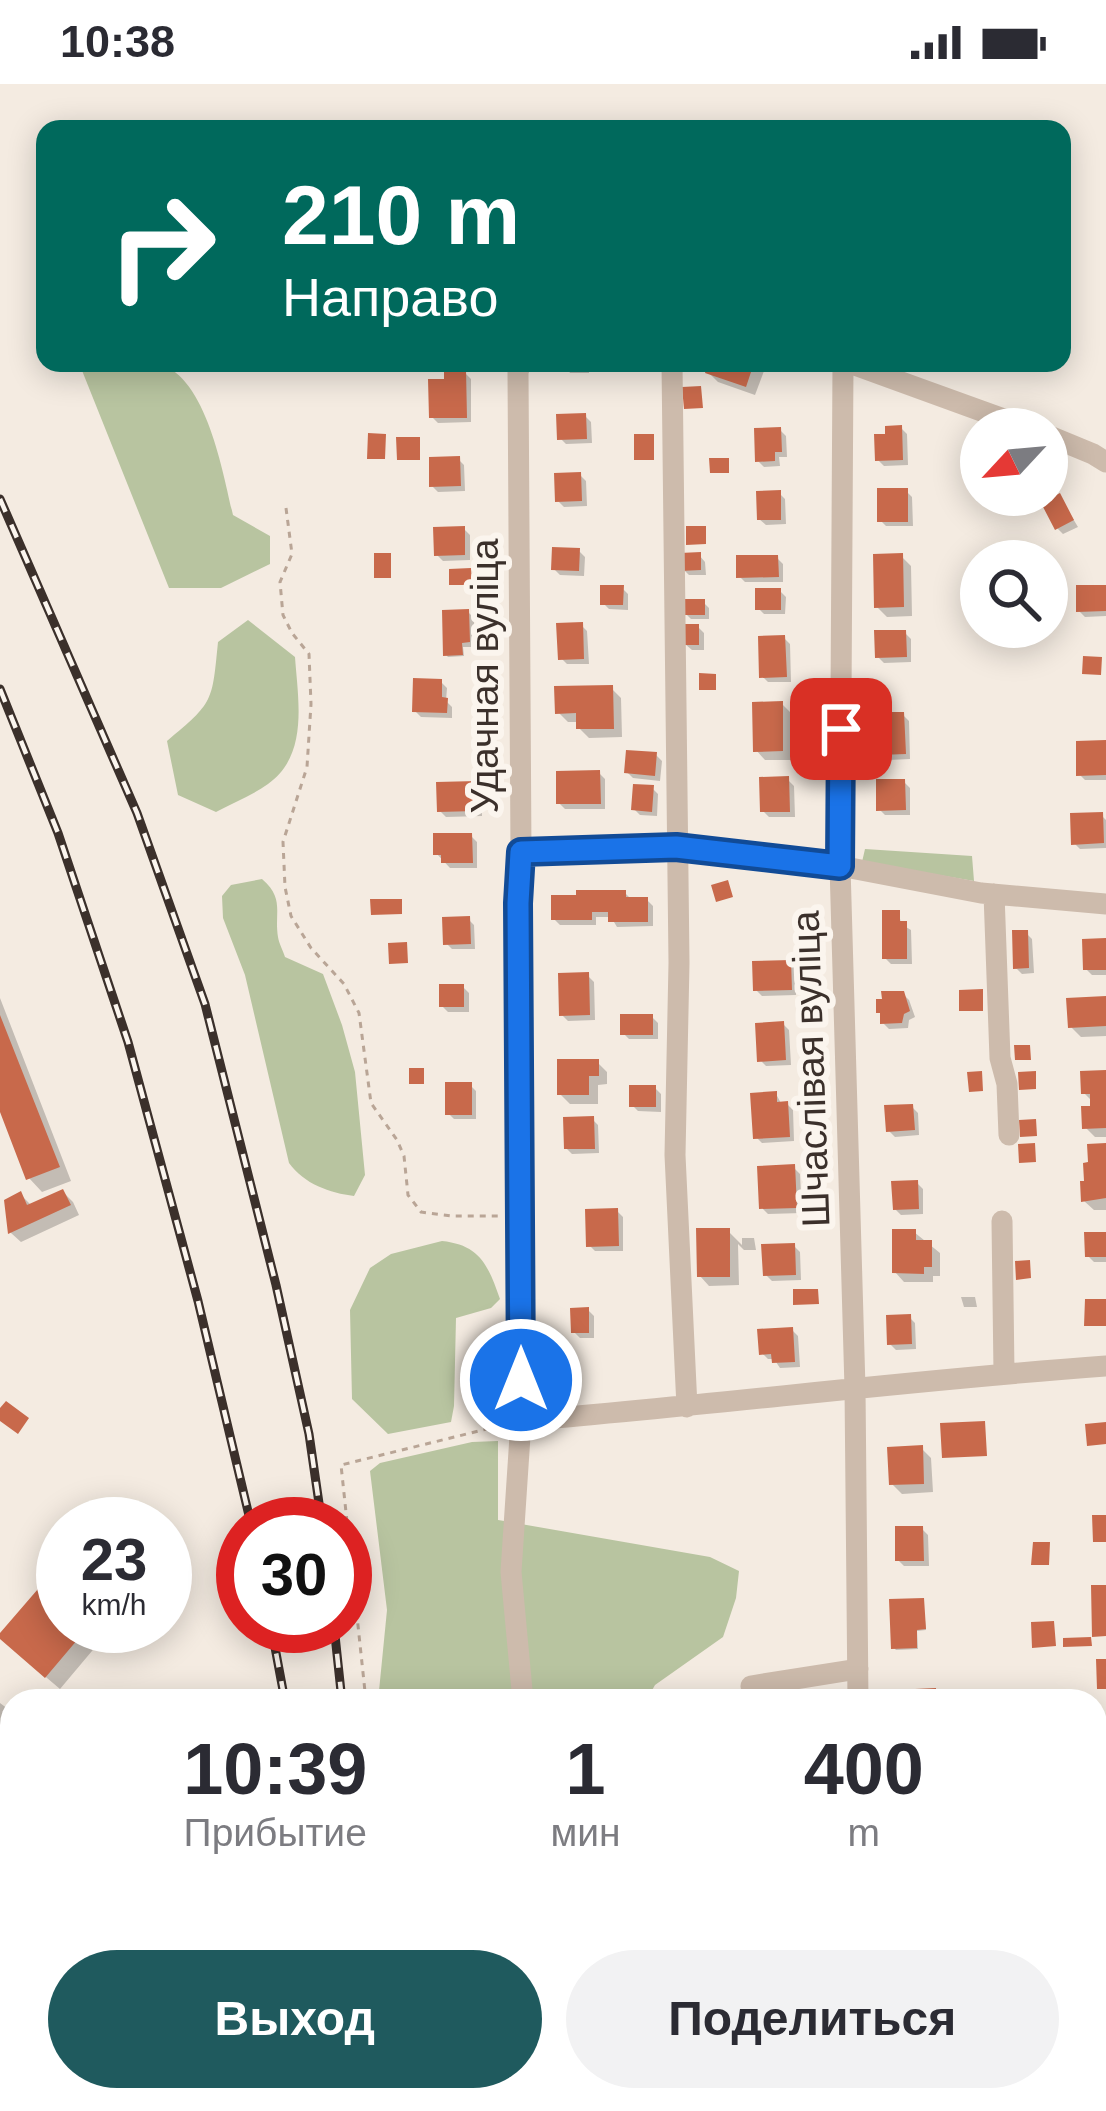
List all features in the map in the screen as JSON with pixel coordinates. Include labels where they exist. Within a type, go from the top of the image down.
[{"type":"street","name":"Удачная вуліца","points":[[518,372],[521,1420],[511,1573],[522,1689]]},
{"type":"street","points":[[672,372],[679,962],[675,1155],[687,1407]]},
{"type":"street","name":"Шчаслівая вуліца","points":[[846,372],[840,866],[858,1689]]},
{"type":"street","points":[[871,372],[972,408]]},
{"type":"street","points":[[1068,444],[1106,463]]},
{"type":"street","points":[[521,852],[676,847],[840,866],[994,894],[1106,904]]},
{"type":"street","points":[[994,894],[1000,1058],[1007,1084],[1009,1135]]},
{"type":"street","points":[[1002,1221],[1004,1373]]},
{"type":"street","points":[[521,1420],[1106,1366]]},
{"type":"street","points":[[752,1689],[858,1670]]},
{"type":"path","points":[[286,508],[292,554],[280,582],[283,615],[309,654],[311,675],[307,767],[283,842],[284,887],[291,916],[311,948],[344,984],[359,1013],[371,1103],[397,1140],[404,1156],[408,1195],[421,1212],[521,1216]]},
{"type":"path","points":[[365,1689],[341,1466],[521,1420]]},
{"type":"green space","points":[[83,372],[174,372],[187,384],[209,426],[233,515],[270,536],[270,564],[221,588],[169,588]]},
{"type":"green space","points":[[248,620],[295,657],[298,726],[281,772],[216,812],[178,795],[167,741],[208,699],[218,642]]},
{"type":"green space","points":[[865,849],[972,856],[974,881],[862,862]]},
{"type":"green space","points":[[262,879],[276,900],[278,937],[285,957],[323,974],[342,1025],[355,1072],[365,1175],[354,1196],[318,1186],[289,1163],[245,975],[223,918],[222,896],[231,885]]},
{"type":"green space","points":[[442,1241],[465,1247],[481,1259],[500,1299],[491,1308],[456,1318],[451,1422],[388,1434],[352,1399],[350,1310],[370,1268],[391,1254]]},
{"type":"green space","points":[[498,1441],[498,1520],[710,1557],[739,1571],[723,1637],[653,1689],[379,1689],[387,1610],[370,1471],[380,1463],[472,1442]]},
{"type":"building","points":[[444,372],[466,372],[467,418],[429,418],[428,379],[444,379]]},
{"type":"building","points":[[705,372],[751,372],[746,387]]},
{"type":"building","points":[[701,386],[703,408],[684,409],[682,387]]},
{"type":"building","points":[[586,413],[587,439],[557,440],[556,414]]},
{"type":"building","points":[[902,425],[903,460],[875,461],[874,434],[885,434],[885,426]]},
{"type":"building","points":[[781,427],[782,452],[775,452],[775,461],[755,462],[754,428]]},
{"type":"building","points":[[368,433],[386,434],[385,459],[367,459]]},
{"type":"building","points":[[634,434],[654,434],[654,460],[634,460]]},
{"type":"building","points":[[396,437],[420,437],[420,460],[397,460]]},
{"type":"building","points":[[460,456],[461,486],[429,487],[429,457]]},
{"type":"building","points":[[709,458],[729,458],[729,473],[710,473]]},
{"type":"building","points":[[581,472],[582,501],[555,502],[554,473]]},
{"type":"building","points":[[877,488],[908,488],[908,522],[877,522]]},
{"type":"building","points":[[781,490],[781,520],[757,520],[756,491]]},
{"type":"building","points":[[1068,508],[1074,520],[1055,530],[1048,516],[1068,516]]},
{"type":"building","points":[[465,526],[465,555],[434,556],[433,527]]},
{"type":"building","points":[[686,526],[706,526],[706,544],[686,545]]},
{"type":"building","points":[[552,547],[580,548],[579,571],[551,570]]},
{"type":"building","points":[[701,552],[701,570],[680,571],[680,553]]},
{"type":"building","points":[[374,553],[391,553],[391,578],[374,578]]},
{"type":"building","points":[[903,553],[904,607],[874,608],[873,554]]},
{"type":"building","points":[[736,555],[778,555],[779,577],[736,578]]},
{"type":"building","points":[[471,568],[472,585],[449,585],[449,569]]},
{"type":"building","points":[[600,585],[624,585],[623,605],[600,605]]},
{"type":"building","points":[[1076,585],[1106,585],[1106,611],[1076,612]]},
{"type":"building","points":[[755,588],[781,588],[781,610],[755,610]]},
{"type":"building","points":[[682,599],[705,599],[705,615],[682,615]]},
{"type":"building","points":[[469,609],[470,642],[462,643],[463,655],[443,656],[442,610]]},
{"type":"building","points":[[583,622],[584,659],[558,660],[556,623]]},
{"type":"building","points":[[683,624],[699,624],[699,645],[682,645]]},
{"type":"building","points":[[874,630],[906,630],[907,657],[875,658]]},
{"type":"building","points":[[785,635],[787,677],[759,678],[758,636]]},
{"type":"building","points":[[1083,656],[1102,657],[1101,675],[1082,674]]},
{"type":"building","points":[[699,673],[716,674],[716,690],[699,690]]},
{"type":"building","points":[[413,678],[442,679],[447,713],[412,712]]},
{"type":"building","points":[[613,685],[614,729],[576,729],[576,713],[555,714],[554,686]]},
{"type":"building","points":[[783,701],[783,751],[753,752],[752,702]]},
{"type":"building","points":[[877,712],[904,712],[906,754],[879,755]]},
{"type":"building","points":[[1106,740],[1106,775],[1076,776],[1076,741]]},
{"type":"building","points":[[626,750],[657,752],[655,776],[624,773]]},
{"type":"building","points":[[600,770],[601,804],[556,804],[556,771]]},
{"type":"building","points":[[789,776],[790,812],[760,812],[759,777]]},
{"type":"building","points":[[876,779],[905,779],[906,810],[876,811]]},
{"type":"building","points":[[477,781],[477,811],[437,812],[436,782]]},
{"type":"building","points":[[633,784],[654,785],[652,812],[631,810]]},
{"type":"building","points":[[1103,812],[1104,843],[1071,845],[1070,813]]},
{"type":"building","points":[[433,833],[472,833],[473,863],[441,863],[441,855],[433,855]]},
{"type":"building","points":[[728,880],[733,897],[716,902],[711,885]]},
{"type":"building","points":[[576,890],[626,890],[626,897],[648,897],[648,922],[608,922],[608,912],[592,912],[592,920],[551,920],[551,895],[576,895]]},
{"type":"building","points":[[370,899],[402,899],[402,914],[371,915]]},
{"type":"building","points":[[882,910],[900,910],[900,921],[907,921],[907,959],[882,959]]},
{"type":"building","points":[[470,916],[471,944],[443,945],[442,917]]},
{"type":"building","points":[[1012,930],[1028,930],[1029,968],[1013,969]]},
{"type":"building","points":[[1106,938],[1106,970],[1083,970],[1082,939]]},
{"type":"building","points":[[407,942],[408,963],[389,964],[388,943]]},
{"type":"building","points":[[791,960],[792,990],[753,991],[752,961]]},
{"type":"building","points":[[589,972],[590,1015],[559,1016],[558,973]]},
{"type":"building","points":[[439,984],[464,984],[464,1007],[439,1007]]},
{"type":"building","points":[[983,989],[983,1011],[959,1011],[959,990]]},
{"type":"building","points":[[881,991],[904,991],[910,1011],[902,1023],[880,1024],[876,999],[882,999]]},
{"type":"building","points":[[1106,996],[1106,1026],[1068,1028],[1066,998]]},
{"type":"building","points":[[620,1014],[653,1014],[653,1035],[620,1035]]},
{"type":"building","points":[[0,1015],[60,1167],[26,1180],[0,1112]]},
{"type":"building","points":[[784,1021],[786,1060],[757,1062],[755,1023]]},
{"type":"building","points":[[1014,1045],[1030,1045],[1031,1060],[1015,1060]]},
{"type":"building","points":[[557,1059],[599,1059],[599,1076],[589,1076],[589,1095],[557,1095]]},
{"type":"building","points":[[409,1068],[424,1068],[424,1084],[409,1084]]},
{"type":"building","points":[[1106,1070],[1106,1128],[1082,1129],[1081,1106],[1090,1106],[1090,1094],[1081,1094],[1080,1071]]},
{"type":"building","points":[[982,1071],[983,1091],[969,1092],[967,1072]]},
{"type":"building","points":[[1036,1071],[1036,1089],[1019,1090],[1018,1072]]},
{"type":"building","points":[[445,1082],[472,1082],[472,1115],[445,1115]]},
{"type":"building","points":[[629,1085],[656,1085],[656,1107],[629,1107]]},
{"type":"building","points":[[777,1091],[777,1102],[788,1101],[790,1137],[753,1139],[750,1093]]},
{"type":"building","points":[[913,1104],[915,1130],[886,1132],[884,1105]]},
{"type":"building","points":[[594,1116],[595,1149],[564,1149],[563,1117]]},
{"type":"building","points":[[1036,1119],[1037,1136],[1020,1137],[1019,1120]]},
{"type":"building","points":[[1035,1143],[1036,1162],[1019,1163],[1018,1144]]},
{"type":"building","points":[[1106,1143],[1106,1198],[1081,1202],[1087,1144]]},
{"type":"building","points":[[795,1164],[797,1208],[759,1209],[757,1166]]},
{"type":"building","points":[[918,1180],[919,1209],[893,1210],[891,1181]]},
{"type":"building","points":[[63,1189],[71,1205],[8,1234],[4,1200],[21,1191],[27,1205]]},
{"type":"building","points":[[618,1208],[619,1246],[586,1247],[585,1209]]},
{"type":"building","points":[[696,1228],[730,1228],[730,1277],[697,1277]]},
{"type":"building","points":[[892,1229],[916,1229],[916,1240],[932,1240],[932,1267],[924,1267],[924,1274],[892,1273]]},
{"type":"building","points":[[1084,1232],[1106,1232],[1106,1257],[1085,1257]]},
{"type":"building","points":[[795,1243],[796,1275],[763,1276],[761,1244]]},
{"type":"building","points":[[1030,1260],[1031,1278],[1016,1280],[1015,1261]]},
{"type":"building","points":[[793,1289],[818,1289],[819,1304],[793,1305]]},
{"type":"building","points":[[1085,1299],[1106,1299],[1106,1326],[1084,1326]]},
{"type":"building","points":[[589,1307],[589,1333],[571,1333],[570,1308]]},
{"type":"building","points":[[911,1314],[912,1344],[887,1345],[886,1315]]},
{"type":"building","points":[[793,1327],[795,1362],[772,1363],[771,1354],[759,1355],[757,1329]]},
{"type":"building","points":[[6,1401],[29,1418],[18,1434],[0,1421],[0,1408]]},
{"type":"building","points":[[985,1421],[987,1456],[942,1458],[940,1423]]},
{"type":"building","points":[[1106,1422],[1106,1444],[1087,1446],[1085,1424]]},
{"type":"building","points":[[923,1445],[924,1484],[889,1485],[887,1447]]},
{"type":"building","points":[[1092,1515],[1106,1515],[1106,1542],[1093,1542]]},
{"type":"building","points":[[895,1526],[923,1526],[924,1561],[895,1561]]},
{"type":"building","points":[[1033,1542],[1050,1542],[1049,1565],[1031,1565]]},
{"type":"building","points":[[1091,1585],[1106,1585],[1106,1636],[1092,1637]]},
{"type":"building","points":[[36,1591],[36,1653],[66,1653],[45,1678],[0,1639],[0,1633]]},
{"type":"building","points":[[924,1598],[926,1629],[917,1630],[917,1648],[891,1649],[889,1599]]},
{"type":"building","points":[[1054,1621],[1056,1646],[1032,1648],[1031,1622]]},
{"type":"building","points":[[1091,1637],[1092,1646],[1063,1647],[1063,1638]]},
{"type":"building","points":[[1096,1659],[1106,1659],[1106,1689],[1097,1689]]},
{"type":"railway","points":[[0,499],[137,813],[205,1004],[276,1285],[318,1497]]},
{"type":"railway","points":[[0,689],[58,833],[128,1042],[245,1497]]},
{"type":"railway","points":[[276,1653],[283,1689]]},
{"type":"railway","points":[[337,1653],[341,1689]]},
{"type":"route","points":[[521,1380],[521,852],[676,847],[840,866],[841,729]]}]
